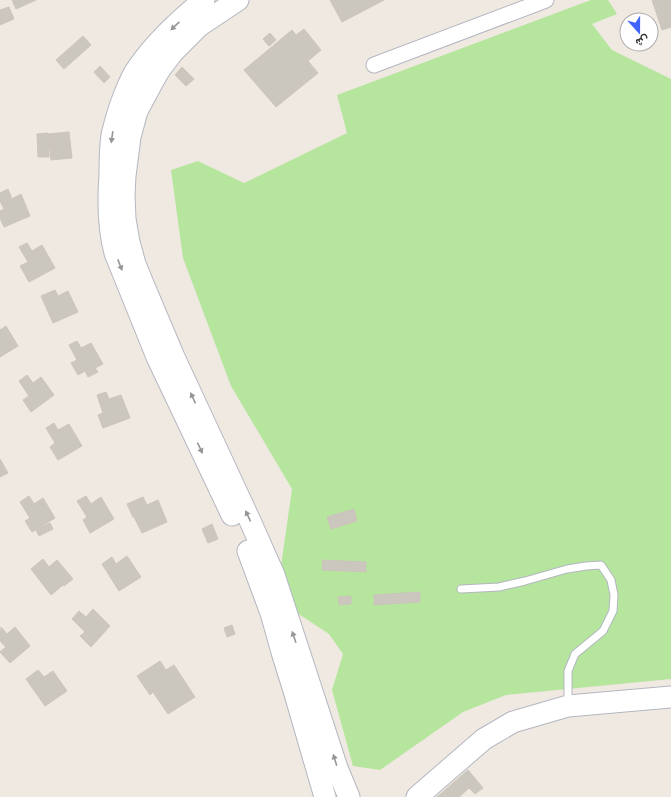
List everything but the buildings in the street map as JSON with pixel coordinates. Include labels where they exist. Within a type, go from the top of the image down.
[{"type":"main road","points":[[204,0],[161,39],[147,56],[134,74],[117,114],[112,137],[109,188],[111,239],[125,279],[157,358],[229,509],[258,575],[271,613],[326,797]]},
{"type":"main road","points":[[230,3],[199,26],[173,52],[160,69],[137,111],[130,137],[124,176],[125,218],[135,264],[174,358],[274,575],[337,768],[348,797]]},
{"type":"main road","points":[[417,797],[484,738],[513,722],[568,706],[671,697]]},
{"type":"street","points":[[374,65],[546,0]]},
{"type":"lane","points":[[460,589],[499,587],[567,569],[586,566],[601,566],[611,580],[614,595],[613,611],[603,631],[575,654],[568,671],[568,706]]},
{"type":"green space","points":[[591,0],[608,0],[617,14],[592,24],[612,50],[671,79],[671,679],[506,695],[463,712],[380,770],[353,766],[332,690],[343,654],[329,634],[294,611],[281,566],[292,489],[231,386],[183,258],[171,170],[198,161],[244,183],[347,133],[337,95]]}]
